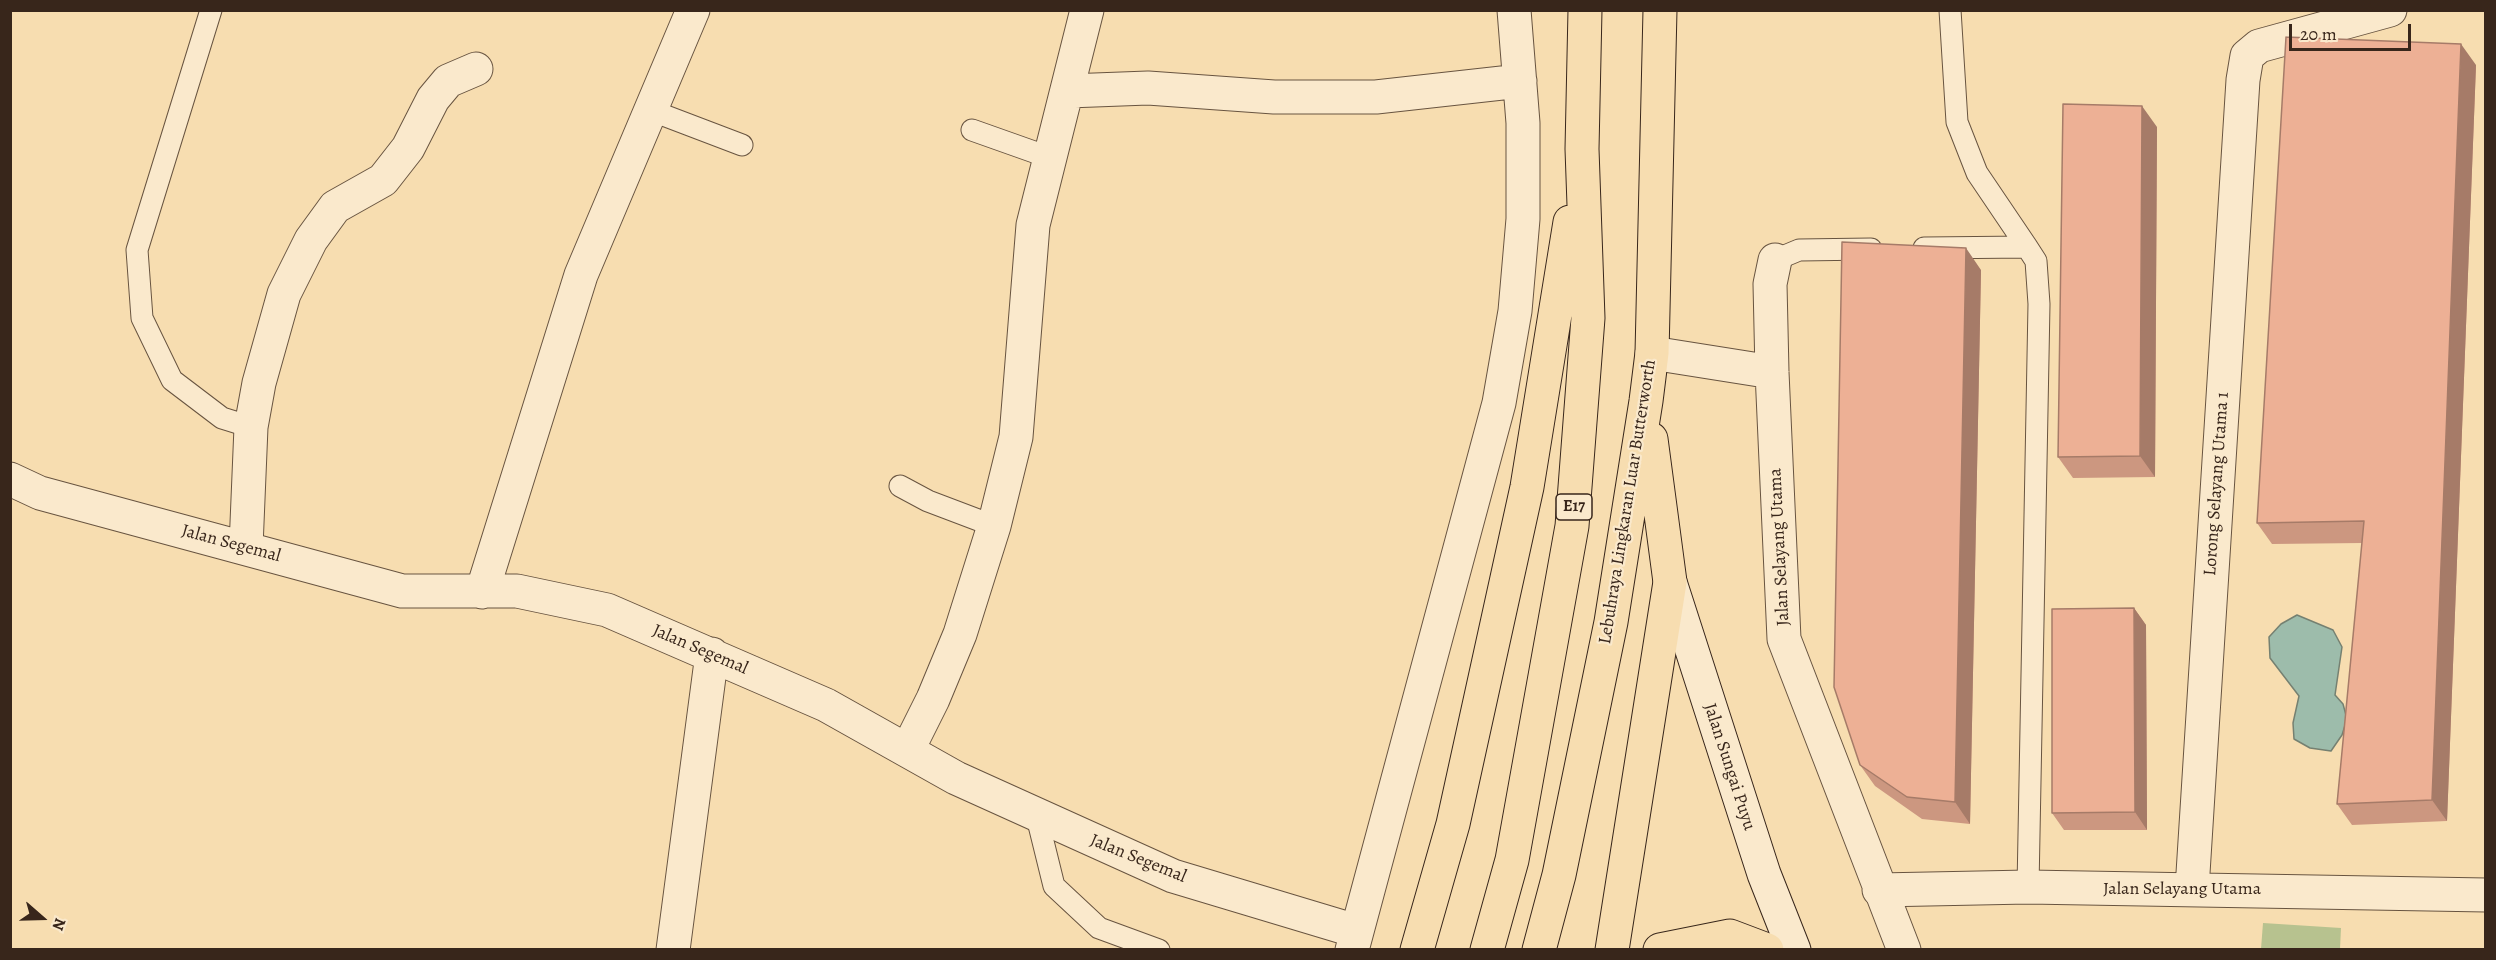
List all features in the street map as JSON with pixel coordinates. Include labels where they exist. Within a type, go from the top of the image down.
[{"type":"highway","name":"E17","points":[[1487,950],[1512,860],[1572,526],[1588,318],[1582,149],[1585,10]]},
{"type":"highway","name":"Lebuhraya Lingkaran Luar Butterworth","points":[[1539,950],[1559,875],[1611,622],[1646,401],[1652,353],[1660,10]]},
{"type":"highway","points":[[1417,950],[1453,824],[1527,487],[1582,149]]},
{"type":"highway","points":[[1612,950],[1670,582],[1646,401]]},
{"type":"highway","points":[[1660,950],[1730,936],[1767,950]]},
{"type":"street","points":[[482,592],[581,274],[693,10]]},
{"type":"street","points":[[908,749],[933,699],[960,634],[994,526],[1016,437],[1033,225],[1087,10]]},
{"type":"street","points":[[1354,940],[1499,403],[1515,311],[1523,219],[1520,81],[1514,10]]},
{"type":"street","name":"Lorong Selayang Utama 1","points":[[2192,889],[2243,80],[2247,56],[2259,46],[2390,10]]},
{"type":"street","points":[[246,547],[251,427],[259,383],[284,294],[310,240],[335,207],[382,180],[408,148],[433,99],[448,81],[476,69]]},
{"type":"street","points":[[1068,91],[1148,88],[1274,97],[1376,97],[1520,81]]},
{"type":"street","name":"Jalan Selayang Utama","points":[[1775,260],[1770,284],[1772,372],[1784,639],[1904,950]]},
{"type":"street","points":[[1652,353],[1772,372]]},
{"type":"street","name":"Jalan Segemal","points":[[10,479],[40,493],[402,591],[518,591],[607,610],[826,705],[956,778],[1037,816],[1173,876],[1354,940]]},
{"type":"street","name":"Jalan Sungai Puyu","points":[[1670,582],[1764,874],[1794,950]]},
{"type":"street","points":[[672,950],[712,654]]},
{"type":"street","name":"Jalan Selayang Utama","points":[[1879,890],[2028,887],[2486,895]]},
{"type":"lane","points":[[211,10],[137,250],[142,318],[172,380],[222,418],[251,427]]},
{"type":"lane","points":[[1950,10],[1957,122],[1977,173],[2036,261],[2039,304],[2028,887]]},
{"type":"lane","points":[[651,110],[742,145]]},
{"type":"lane","points":[[972,130],[1051,158]]},
{"type":"lane","points":[[1775,260],[1799,250],[2027,247]]},
{"type":"lane","points":[[900,486],[928,501],[994,526]]},
{"type":"lane","points":[[1037,816],[1054,886],[1099,928],[1159,950]]},
{"type":"green space","points":[[2263,923],[2341,928],[2340,949],[2261,949]]},
{"type":"shaded area","points":[[2297,615],[2333,630],[2342,647],[2335,695],[2343,704],[2347,719],[2342,735],[2331,751],[2310,748],[2294,739],[2293,723],[2299,696],[2270,658],[2269,637],[2281,624]]},
{"type":"building","points":[[2286,37],[2461,44],[2432,800],[2337,804],[2364,521],[2257,523]]},
{"type":"building","points":[[2063,104],[2142,106],[2140,456],[2058,457]]},
{"type":"building","points":[[1842,242],[1966,248],[1955,802],[1907,797],[1860,765],[1834,687]]},
{"type":"building","points":[[2134,608],[2135,812],[2052,813],[2052,609]]}]
